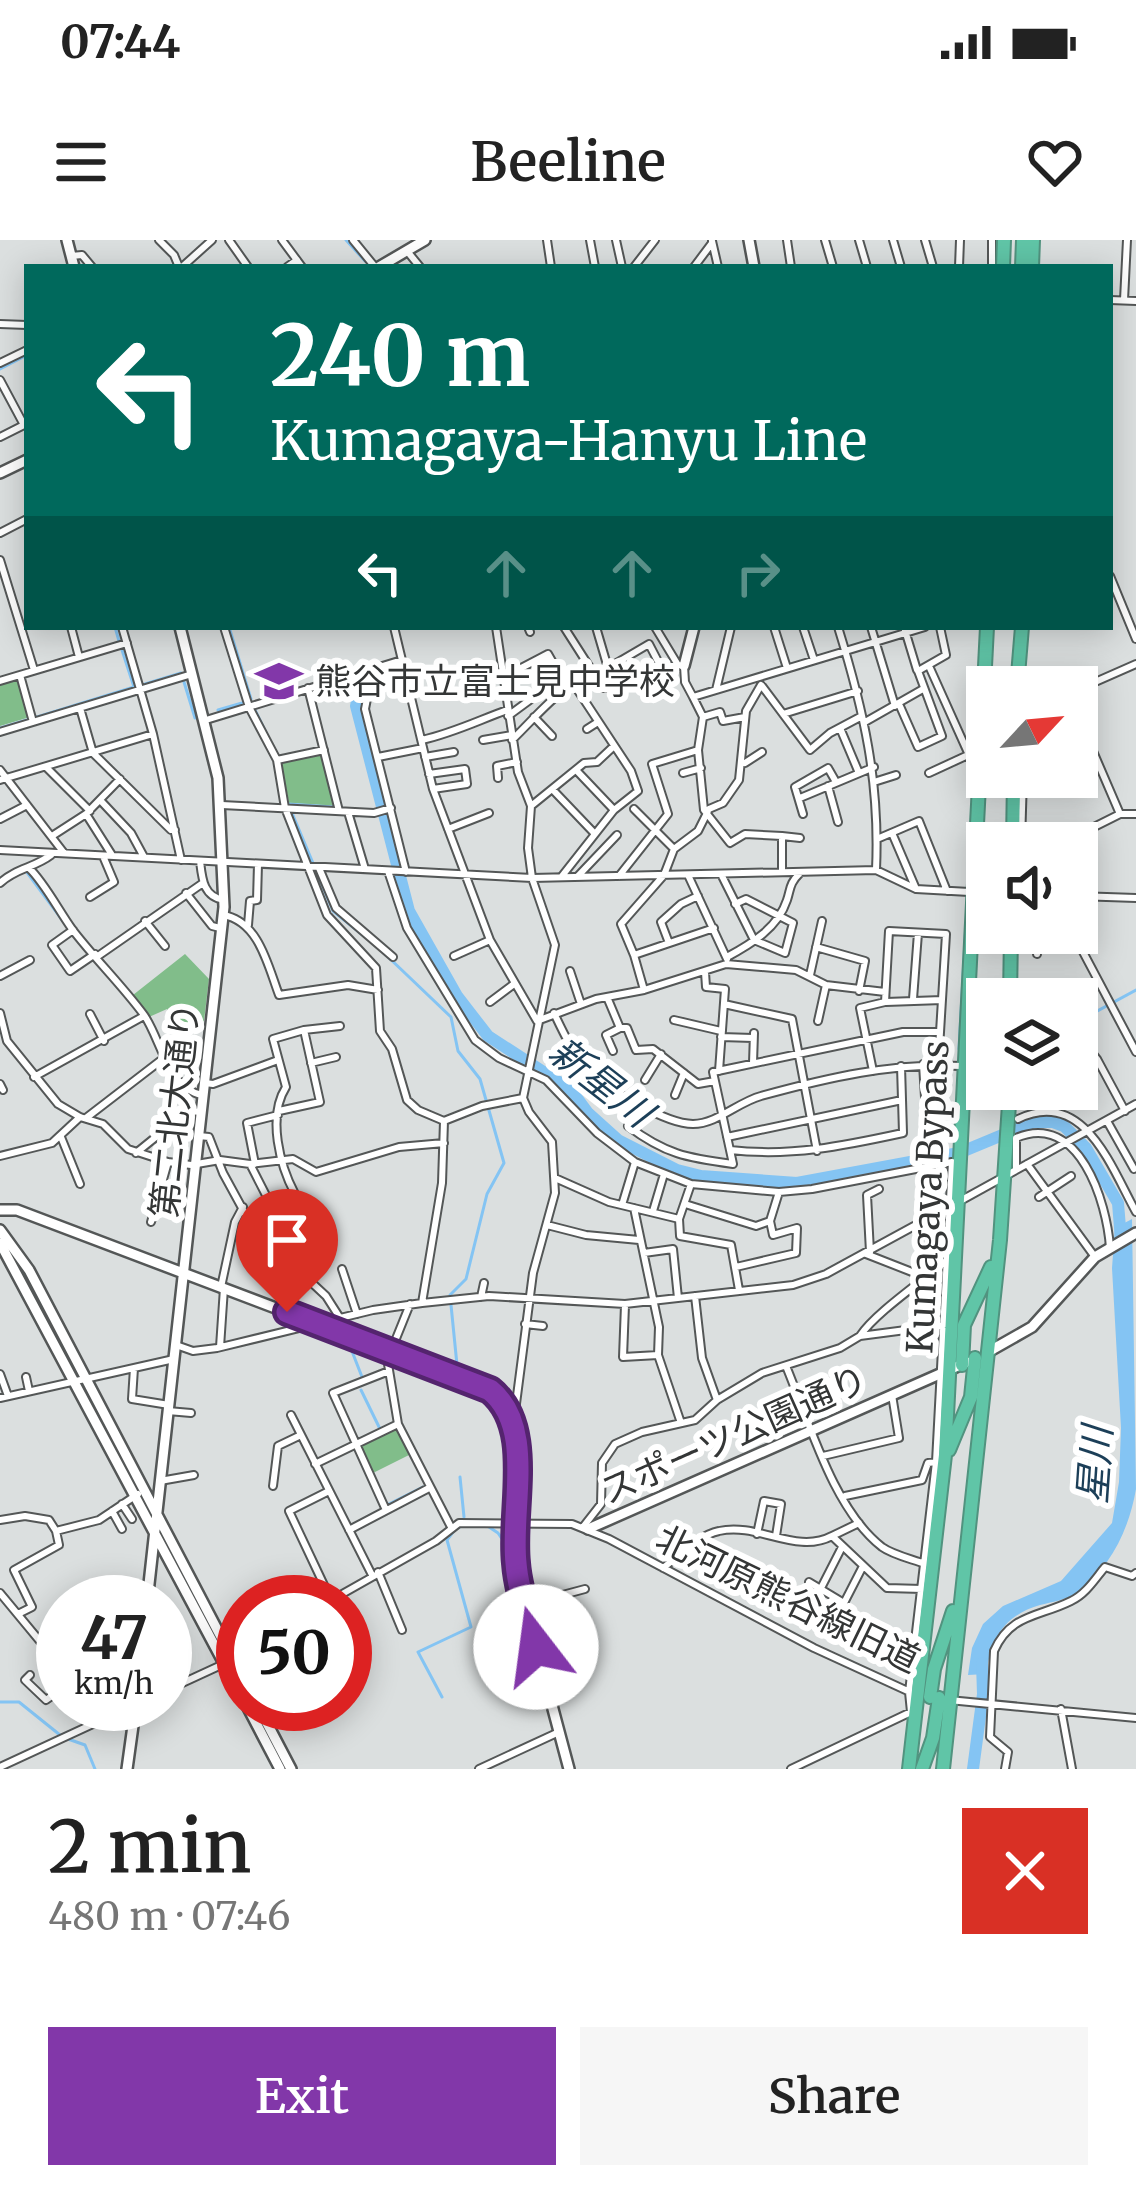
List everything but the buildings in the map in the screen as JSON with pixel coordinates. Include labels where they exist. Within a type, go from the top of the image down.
[{"type":"highway","name":"Kumagaya Bypass","points":[[980,822],[987,630]]},
{"type":"highway","points":[[1017,666],[1018,630]]},
{"type":"highway","name":"Kumagaya Bypass","points":[[943,1769],[930,1697],[940,1459],[951,1370],[955,1204],[966,1083]]},
{"type":"highway","name":"Kumagaya Bypass","points":[[909,1769],[963,1582],[981,1355],[1011,1173],[1013,1110]]},
{"type":"highway","points":[[951,1370],[964,1325],[989,1278],[995,1239],[1001,1233]]},
{"type":"highway","points":[[940,1459],[971,1397],[981,1355]]},
{"type":"highway","points":[[922,1769],[934,1738],[930,1697]]},
{"type":"main road","points":[[67,240],[72,262]]},
{"type":"main road","points":[[383,264],[424,240]]},
{"type":"main road","name":"第二北大通り","points":[[150,1575],[224,900],[222,806],[206,720],[181,630]]},
{"type":"main road","points":[[681,666],[693,630]]},
{"type":"main road","points":[[0,1210],[17,1210],[451,1374],[490,1390],[508,1407],[518,1441],[517,1574],[569,1769]]},
{"type":"main road","points":[[0,1230],[25,1264],[140,1493],[157,1515],[216,1628]]},
{"type":"main road","name":"スポーツ公園通り","points":[[586,1528],[981,1355],[1032,1327],[1095,1257],[1136,1233]]},
{"type":"main road","points":[[0,1243],[132,1469],[154,1531],[177,1575]]},
{"type":"main road","points":[[132,1469],[145,1477],[160,1475]]},
{"type":"main road","points":[[154,1575],[166,1570],[177,1575]]},
{"type":"main road","points":[[192,1598],[216,1634]]},
{"type":"main road","points":[[127,1769],[132,1731]]},
{"type":"main road","points":[[260,1731],[280,1769]]},
{"type":"main road","points":[[271,1731],[291,1769]]},
{"type":"street","points":[[158,240],[179,264]]},
{"type":"street","points":[[196,240],[200,250]]},
{"type":"street","points":[[184,264],[212,240]]},
{"type":"street","points":[[229,240],[246,264]]},
{"type":"street","points":[[282,240],[300,264]]},
{"type":"street","points":[[353,240],[378,264]]},
{"type":"street","points":[[647,244],[655,240]]},
{"type":"street","points":[[1124,300],[1127,240]]},
{"type":"street","points":[[406,251],[417,264]]},
{"type":"street","points":[[1113,300],[1136,301]]},
{"type":"street","points":[[0,380],[24,422]]},
{"type":"street","points":[[0,560],[34,670]]},
{"type":"street","points":[[1113,583],[1136,639]]},
{"type":"street","points":[[15,612],[24,609]]},
{"type":"street","points":[[71,630],[79,657]]},
{"type":"street","points":[[123,630],[182,860]]},
{"type":"street","points":[[225,630],[249,707],[277,760],[290,809],[315,868],[336,908],[393,957]]},
{"type":"street","points":[[395,630],[433,789],[490,940],[537,1021]]},
{"type":"street","points":[[496,630],[517,763],[531,806],[532,878],[555,945],[523,1098],[552,1142],[555,1178],[528,1300],[514,1420]]},
{"type":"street","points":[[566,630],[603,688],[681,666]]},
{"type":"street","points":[[597,630],[608,668]]},
{"type":"street","points":[[657,630],[681,666],[703,717],[698,750],[707,814],[730,843],[746,834],[800,838]]},
{"type":"street","points":[[716,690],[730,630]]},
{"type":"street","points":[[775,630],[787,668]]},
{"type":"street","points":[[804,630],[814,660]]},
{"type":"street","points":[[839,630],[874,766],[876,870]]},
{"type":"street","points":[[693,698],[759,682],[787,668],[875,643],[905,630],[943,736],[919,747],[897,705],[875,643],[872,630]]},
{"type":"street","points":[[918,671],[946,655],[941,630]]},
{"type":"street","points":[[0,680],[127,644]]},
{"type":"street","points":[[483,740],[512,737],[573,683],[649,644],[663,670]]},
{"type":"street","points":[[424,749],[475,720],[508,713],[561,677],[548,653],[502,678]]},
{"type":"street","points":[[206,720],[402,660]]},
{"type":"street","points":[[1098,680],[1136,664]]},
{"type":"street","points":[[929,666],[966,750]]},
{"type":"street","points":[[373,668],[365,709],[406,872]]},
{"type":"street","points":[[0,732],[194,674]]},
{"type":"street","points":[[20,675],[33,722]]},
{"type":"street","points":[[759,682],[810,750],[840,728],[923,689]]},
{"type":"street","points":[[644,991],[621,924],[664,875],[674,849],[698,831],[707,814],[723,803],[739,780],[745,718],[759,682]]},
{"type":"street","points":[[561,878],[614,810],[638,791],[631,770],[573,683]]},
{"type":"street","points":[[308,688],[365,869]]},
{"type":"street","points":[[783,714],[858,691]]},
{"type":"street","points":[[80,708],[93,753],[175,830]]},
{"type":"street","points":[[703,717],[720,712],[723,721],[745,718]]},
{"type":"street","points":[[533,716],[553,736]]},
{"type":"street","points":[[587,729],[598,722]]},
{"type":"street","points":[[840,728],[859,772]]},
{"type":"street","points":[[3,779],[153,734]]},
{"type":"street","points":[[531,806],[614,746]]},
{"type":"street","points":[[731,748],[744,749]]},
{"type":"street","points":[[378,757],[424,749],[454,752]]},
{"type":"street","points":[[277,760],[324,750]]},
{"type":"street","points":[[619,876],[668,814],[652,764],[698,750]]},
{"type":"street","points":[[743,764],[762,752]]},
{"type":"street","points":[[929,773],[966,756]]},
{"type":"street","points":[[498,778],[496,766],[517,763]]},
{"type":"street","points":[[1098,763],[1120,814]]},
{"type":"street","points":[[46,766],[88,813],[107,855],[114,882],[90,897]]},
{"type":"street","points":[[800,798],[874,766]]},
{"type":"street","points":[[683,773],[701,767]]},
{"type":"street","points":[[428,774],[465,769],[467,784],[433,789]]},
{"type":"street","points":[[803,814],[795,787],[828,769],[838,822]]},
{"type":"street","points":[[0,770],[64,853]]},
{"type":"street","points":[[576,770],[614,810]]},
{"type":"street","points":[[875,782],[896,775]]},
{"type":"street","points":[[52,836],[88,813],[120,779]]},
{"type":"street","points":[[553,790],[595,834]]},
{"type":"street","points":[[100,800],[131,832],[143,857]]},
{"type":"street","points":[[0,819],[27,805]]},
{"type":"street","points":[[222,806],[375,813],[391,808]]},
{"type":"street","points":[[634,809],[674,849]]},
{"type":"street","points":[[448,829],[489,813]]},
{"type":"street","points":[[1098,825],[1120,814],[1136,814]]},
{"type":"street","points":[[877,839],[919,821],[947,891]]},
{"type":"street","points":[[892,832],[916,889]]},
{"type":"street","points":[[578,877],[616,835]]},
{"type":"street","points":[[782,836],[782,872]]},
{"type":"street","points":[[0,850],[532,878],[876,870],[916,889],[966,892]]},
{"type":"street","points":[[0,883],[4,874],[29,868],[54,852]]},
{"type":"street","points":[[200,861],[202,883],[210,895],[224,900]]},
{"type":"street","points":[[248,928],[250,901],[256,901],[258,864]]},
{"type":"street","points":[[29,868],[144,1016],[164,1058],[194,1094],[278,1060]]},
{"type":"street","points":[[315,868],[327,915],[373,962],[380,1031],[392,1048],[407,1100],[444,1121],[482,1106],[523,1098]]},
{"type":"street","points":[[388,871],[407,928],[464,1025],[485,1049],[558,1090],[596,1133],[635,1162],[691,1184],[779,1192],[812,1190],[952,1162],[955,1204],[944,1325],[951,1370]]},
{"type":"street","points":[[537,1021],[581,1004],[644,991],[727,961],[772,927],[787,900],[788,888],[802,872]]},
{"type":"street","points":[[721,874],[735,904],[754,940],[785,953],[793,923],[746,899],[735,904]]},
{"type":"street","points":[[688,875],[727,961]]},
{"type":"street","points":[[73,930],[52,945],[70,971],[202,883]]},
{"type":"street","points":[[186,893],[212,926],[222,928]]},
{"type":"street","points":[[670,944],[661,922],[698,896]]},
{"type":"street","points":[[1098,897],[1136,898]]},
{"type":"street","points":[[223,915],[248,928],[261,947],[279,995],[348,985],[378,990]]},
{"type":"street","points":[[145,921],[165,946]]},
{"type":"street","points":[[810,975],[822,921]]},
{"type":"street","points":[[634,956],[714,928]]},
{"type":"street","points":[[885,1003],[889,931],[946,934],[938,1065]]},
{"type":"street","points":[[913,999],[918,933]]},
{"type":"street","points":[[454,956],[490,940]]},
{"type":"street","points":[[816,947],[865,961],[860,992]]},
{"type":"street","points":[[1084,954],[1136,1052]]},
{"type":"street","points":[[0,976],[30,960]]},
{"type":"street","points":[[727,961],[810,975],[826,985],[860,992],[885,992]]},
{"type":"street","points":[[705,970],[706,987],[725,989],[719,1071]]},
{"type":"street","points":[[570,971],[581,1004]]},
{"type":"street","points":[[490,1002],[514,984]]},
{"type":"street","points":[[818,1021],[826,985]]},
{"type":"street","points":[[607,997],[620,1028]]},
{"type":"street","points":[[873,1071],[860,1008],[913,999],[942,1000]]},
{"type":"street","points":[[724,1004],[792,1018],[817,1151]]},
{"type":"street","points":[[515,1014],[526,1006]]},
{"type":"street","points":[[0,1013],[4,1044],[58,1104],[103,1124],[136,1153],[168,1162],[299,1160],[316,1172],[399,1147],[444,1143]]},
{"type":"street","points":[[554,1013],[587,1068],[639,1103],[691,1124],[704,1123],[746,1101],[873,1071],[938,1065],[966,1055]]},
{"type":"street","points":[[90,1014],[104,1041]]},
{"type":"street","points":[[34,1076],[144,1016]]},
{"type":"street","points":[[674,1020],[721,1034],[754,1035],[752,1064]]},
{"type":"street","points":[[253,1228],[295,1195],[279,1159],[278,1100],[286,1088],[273,1039],[340,1026]]},
{"type":"street","points":[[613,1051],[606,1035],[627,1028],[636,1050],[652,1049],[698,1084],[715,1081]]},
{"type":"street","points":[[273,1209],[253,1164],[247,1123],[320,1102],[304,1030]]},
{"type":"street","points":[[639,1103],[628,1126],[669,1154],[733,1164],[713,1072],[903,1032],[939,1032]]},
{"type":"street","points":[[645,1080],[661,1054]]},
{"type":"street","points":[[311,1063],[336,1057]]},
{"type":"street","points":[[0,1156],[38,1149],[61,1137],[164,1058]]},
{"type":"street","points":[[1098,1061],[1125,1111]]},
{"type":"street","points":[[923,1064],[928,1164]]},
{"type":"street","points":[[730,1150],[817,1151],[903,1133],[901,1066]]},
{"type":"street","points":[[675,1095],[684,1073]]},
{"type":"street","points":[[727,1138],[902,1100]]},
{"type":"street","points":[[176,1345],[194,1351],[220,1347],[357,1314],[449,1300],[481,1297],[625,1304],[811,1280],[1136,1104]]},
{"type":"street","points":[[136,1153],[188,1112],[202,1112]]},
{"type":"street","points":[[1014,1120],[1051,1112],[1090,1130],[1136,1211]]},
{"type":"street","points":[[1107,1120],[1135,1168]]},
{"type":"street","points":[[422,1303],[442,1183],[444,1121]]},
{"type":"street","points":[[1011,1173],[1016,1138],[1021,1135],[1047,1135],[1065,1143],[1084,1163],[1103,1200],[1109,1248]]},
{"type":"street","points":[[200,1136],[209,1137],[253,1228],[326,1296],[340,1318]]},
{"type":"street","points":[[61,1137],[80,1184]]},
{"type":"street","points":[[151,1222],[168,1162]]},
{"type":"street","points":[[622,1205],[635,1162]]},
{"type":"street","points":[[1028,1164],[1095,1257]]},
{"type":"street","points":[[652,1213],[664,1174]]},
{"type":"street","points":[[1039,1197],[1071,1176]]},
{"type":"street","points":[[555,1178],[622,1205],[679,1219]]},
{"type":"street","points":[[691,1184],[679,1219],[680,1236],[731,1245],[739,1291]]},
{"type":"street","points":[[868,1253],[867,1195],[879,1189]]},
{"type":"street","points":[[736,1267],[796,1252],[797,1228],[773,1235],[770,1221],[779,1192]]},
{"type":"street","points":[[686,1204],[756,1226],[770,1221]]},
{"type":"street","points":[[220,1347],[223,1287],[235,1222],[243,1207]]},
{"type":"street","points":[[634,1208],[659,1327],[658,1355],[681,1423]]},
{"type":"street","points":[[547,1225],[639,1240]]},
{"type":"street","points":[[643,1253],[674,1249],[678,1298]]},
{"type":"street","points":[[868,1253],[912,1272],[922,1282]]},
{"type":"street","points":[[860,1336],[868,1324],[948,1259]]},
{"type":"street","points":[[342,1269],[357,1314]]},
{"type":"street","points":[[481,1297],[484,1283]]},
{"type":"street","points":[[694,1296],[702,1358],[717,1400]]},
{"type":"street","points":[[372,1576],[436,1541],[451,1526],[398,1424],[388,1372],[388,1351],[410,1304]]},
{"type":"street","points":[[625,1304],[623,1357],[658,1355]]},
{"type":"street","points":[[525,1324],[543,1326]]},
{"type":"street","points":[[586,1528],[601,1504],[602,1463],[616,1444],[695,1420],[717,1400],[762,1373],[860,1336],[944,1325]]},
{"type":"street","points":[[0,1374],[4,1397],[175,1359]]},
{"type":"street","points":[[786,1366],[810,1431],[859,1523],[884,1549],[926,1564]]},
{"type":"street","points":[[134,1367],[132,1399],[190,1413]]},
{"type":"street","points":[[386,1510],[333,1394],[388,1372]]},
{"type":"street","points":[[26,1377],[29,1391]]},
{"type":"street","points":[[796,1390],[836,1379]]},
{"type":"street","points":[[823,1456],[899,1438],[892,1395]]},
{"type":"street","points":[[291,1415],[402,1630]]},
{"type":"street","points":[[316,1464],[398,1424]]},
{"type":"street","points":[[273,1486],[278,1446],[301,1435]]},
{"type":"street","points":[[791,1769],[911,1712],[930,1697],[922,1588],[940,1459],[928,1462],[922,1480],[844,1496]]},
{"type":"street","points":[[160,1475],[194,1475]]},
{"type":"street","points":[[349,1530],[429,1488]]},
{"type":"street","points":[[318,1575],[289,1511],[329,1491]]},
{"type":"street","points":[[56,1531],[99,1520],[140,1493]]},
{"type":"street","points":[[757,1534],[764,1501],[781,1504],[776,1536]]},
{"type":"street","points":[[122,1504],[132,1519]]},
{"type":"street","points":[[112,1510],[122,1528]]},
{"type":"street","points":[[0,1520],[35,1516],[49,1520],[59,1545],[14,1570],[32,1606],[18,1614]]},
{"type":"street","name":"北河原熊谷線旧道","points":[[451,1526],[468,1521],[514,1521],[586,1528],[814,1648],[930,1697],[989,1704]]},
{"type":"street","points":[[662,1568],[716,1531],[776,1536],[807,1545],[859,1523]]},
{"type":"street","points":[[832,1536],[887,1588],[922,1588]]},
{"type":"street","points":[[820,1590],[842,1547]]},
{"type":"street","points":[[809,1582],[844,1603],[863,1566]]},
{"type":"street","points":[[1005,1769],[1008,1752],[990,1737],[989,1704],[994,1651],[1008,1628],[1020,1618],[1084,1593],[1105,1567],[1132,1576],[1136,1573]]},
{"type":"street","points":[[525,1605],[585,1589]]},
{"type":"street","points":[[0,1594],[36,1636]]},
{"type":"street","points":[[30,1675],[26,1680],[36,1690]]},
{"type":"street","points":[[989,1704],[1136,1718]]},
{"type":"street","points":[[1061,1709],[1072,1769]]},
{"type":"street","points":[[0,1767],[78,1731]]},
{"type":"street","points":[[479,1769],[559,1732]]},
{"type":"green space","points":[[18,678],[30,717],[0,726],[0,684]]},
{"type":"green space","points":[[323,752],[336,806],[289,803],[281,762]]},
{"type":"green space","points":[[185,954],[209,979],[204,1021],[178,1033],[167,1009],[149,1017],[133,995]]},
{"type":"green space","points":[[397,1429],[409,1455],[373,1473],[360,1446]]},
{"type":"water","points":[[1132,1219],[1136,1489],[1129,1519],[1109,1560],[1088,1583],[1068,1597],[1017,1615],[996,1639],[986,1674],[968,1675],[972,1648],[983,1624],[1003,1606],[1061,1581],[1112,1523],[1121,1428],[1112,1268],[1115,1228]]},
{"type":"waterway","name":"新星川","points":[[346,240],[365,261]]},
{"type":"waterway","points":[[0,369],[24,357]]},
{"type":"waterway","points":[[116,630],[119,641]]},
{"type":"waterway","points":[[230,630],[251,699]]},
{"type":"waterway","points":[[37,717],[134,687],[122,650]]},
{"type":"waterway","points":[[145,684],[181,673]]},
{"type":"waterway","points":[[184,682],[195,718]]},
{"type":"waterway","name":"新星川","points":[[360,685],[356,706],[409,911],[457,996],[488,1036],[571,1090],[618,1140],[677,1170],[701,1176],[797,1183],[959,1153],[1034,1122],[1053,1122],[1064,1126],[1086,1148],[1118,1203],[1121,1240]]},
{"type":"waterway","points":[[218,710],[242,703]]},
{"type":"waterway","points":[[255,710],[269,739]]},
{"type":"waterway","points":[[0,728],[27,720]]},
{"type":"waterway","points":[[288,804],[333,807]]},
{"type":"waterway","points":[[292,813],[333,911],[364,936]]},
{"type":"waterway","points":[[26,871],[63,921]]},
{"type":"waterway","points":[[959,1049],[966,923]]},
{"type":"waterway","points":[[385,954],[451,1017],[458,1051],[480,1079],[504,1163],[487,1194],[466,1279],[450,1295],[457,1365],[450,1380]]},
{"type":"waterway","points":[[1098,1011],[1136,990]]},
{"type":"waterway","points":[[1049,1110],[1053,1122]]},
{"type":"waterway","points":[[220,1173],[232,1196]]},
{"type":"waterway","points":[[249,1226],[267,1245]]},
{"type":"waterway","points":[[295,1272],[319,1293]]},
{"type":"waterway","points":[[348,1341],[362,1377]]},
{"type":"waterway","points":[[361,1390],[381,1431]]},
{"type":"waterway","points":[[460,1477],[464,1517]]},
{"type":"waterway","points":[[389,1504],[423,1487]]},
{"type":"waterway","points":[[442,1697],[418,1652],[471,1627],[447,1540],[465,1525]]},
{"type":"waterway","points":[[486,1525],[509,1549]]},
{"type":"waterway","name":"星川","points":[[973,1769],[983,1694],[982,1663]]},
{"type":"waterway","points":[[0,1702],[19,1702],[60,1735]]},
{"type":"waterway","points":[[68,1739],[85,1745],[95,1769]]},
{"type":"place","name":"熊谷市立富士見中学校","points":[[279,681]]},
{"type":"route","points":[[287,1312],[490,1390],[508,1407],[518,1441],[515,1561],[536,1647]]}]
